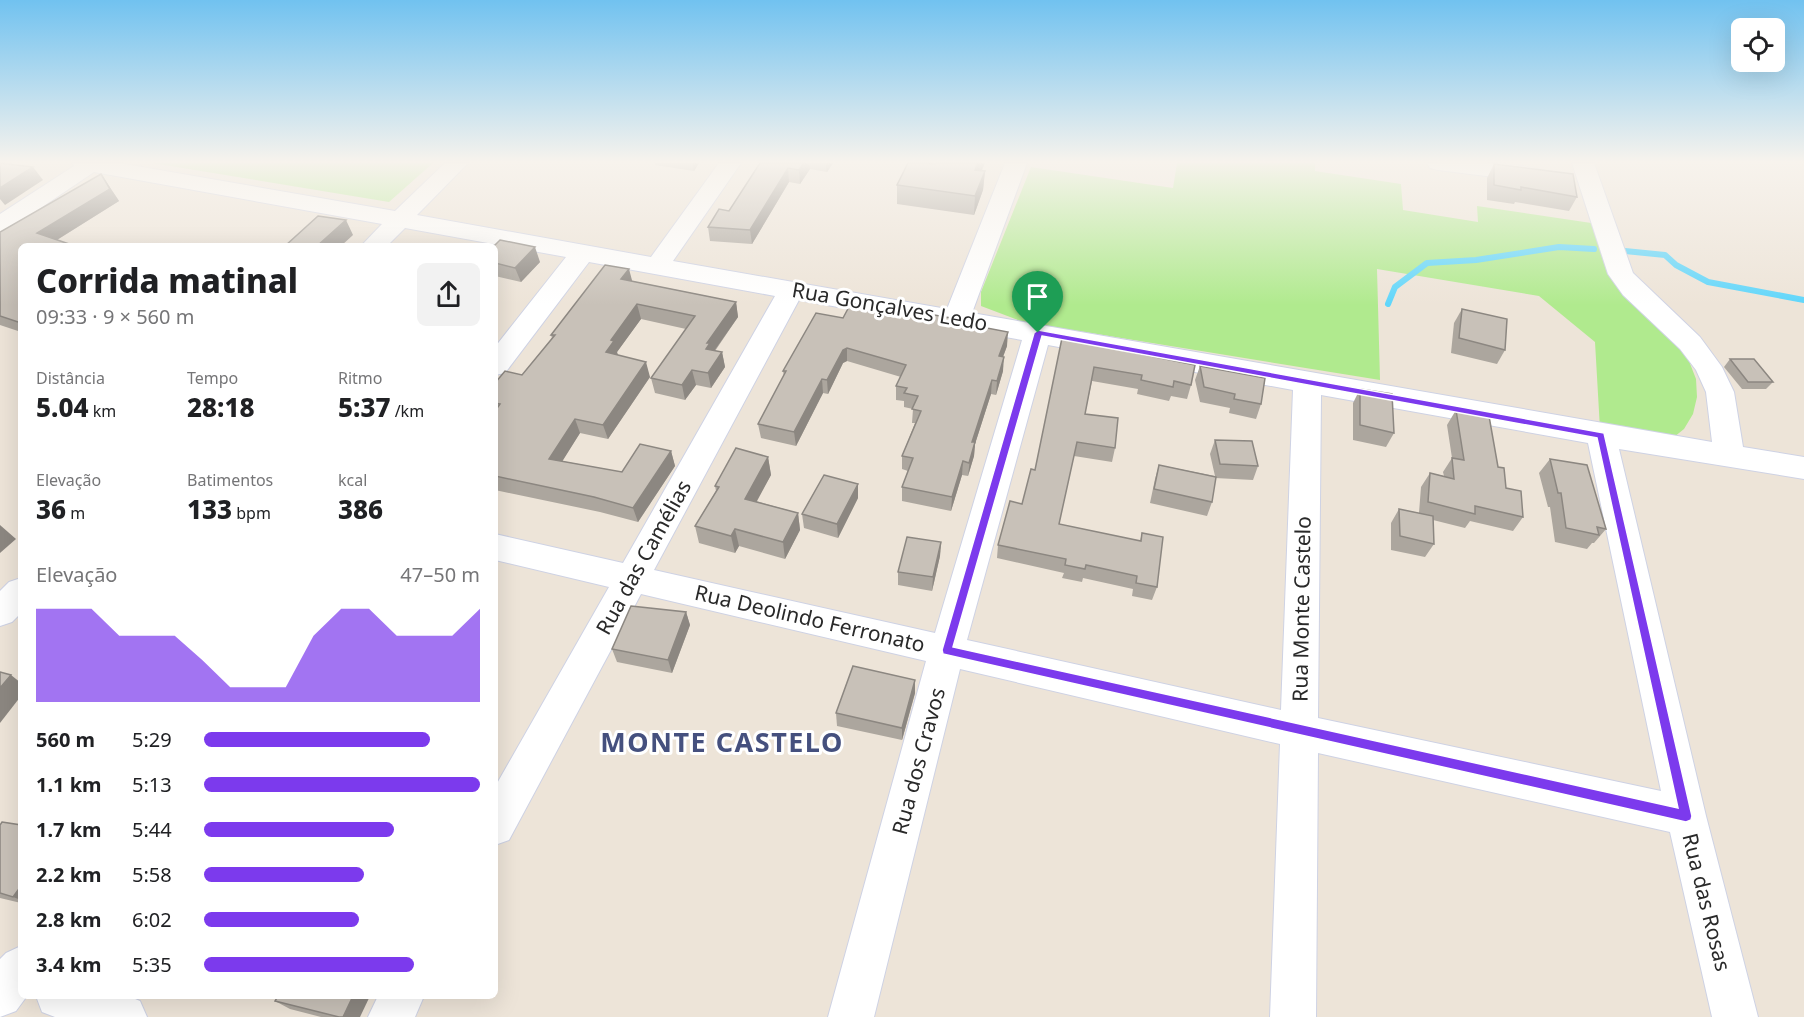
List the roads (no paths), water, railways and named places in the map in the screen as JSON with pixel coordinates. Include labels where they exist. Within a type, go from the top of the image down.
[{"type":"street","points":[[0,225],[20,210]]},
{"type":"street","name":"Rua Gonçalves Ledo","points":[[352,210],[1601,435],[1804,468]]},
{"type":"street","points":[[376,243],[409,210]]},
{"type":"street","points":[[658,264],[696,210]]},
{"type":"street","points":[[957,318],[998,210]]},
{"type":"street","points":[[1590,210],[1621,274],[1632,289],[1690,343],[1708,367],[1720,392],[1729,456]]},
{"type":"street","points":[[498,362],[584,251]]},
{"type":"street","name":"Rua das Camélias","points":[[498,821],[792,288]]},
{"type":"street","name":"Rua dos Cravos","points":[[851,1017],[947,650],[1038,333]]},
{"type":"street","name":"Rua Monte Castelo","points":[[1293,1017],[1307,381]]},
{"type":"street","name":"Rua das Rosas","points":[[1601,435],[1686,816],[1735,1017]]},
{"type":"street","name":"Rua Deolindo Ferronato","points":[[498,548],[1298,731],[1686,816]]},
{"type":"street","points":[[0,612],[18,595]]},
{"type":"street","points":[[67,999],[124,1017]]},
{"type":"street","points":[[391,1017],[400,999]]},
{"type":"waterway","points":[[1388,304],[1395,287],[1427,263],[1476,260],[1559,247],[1594,249]]},
{"type":"waterway","points":[[1625,251],[1665,255],[1676,265],[1708,282],[1804,300]]},
{"type":"district","name":"MONTE CASTELO","points":[[722,741]]}]
